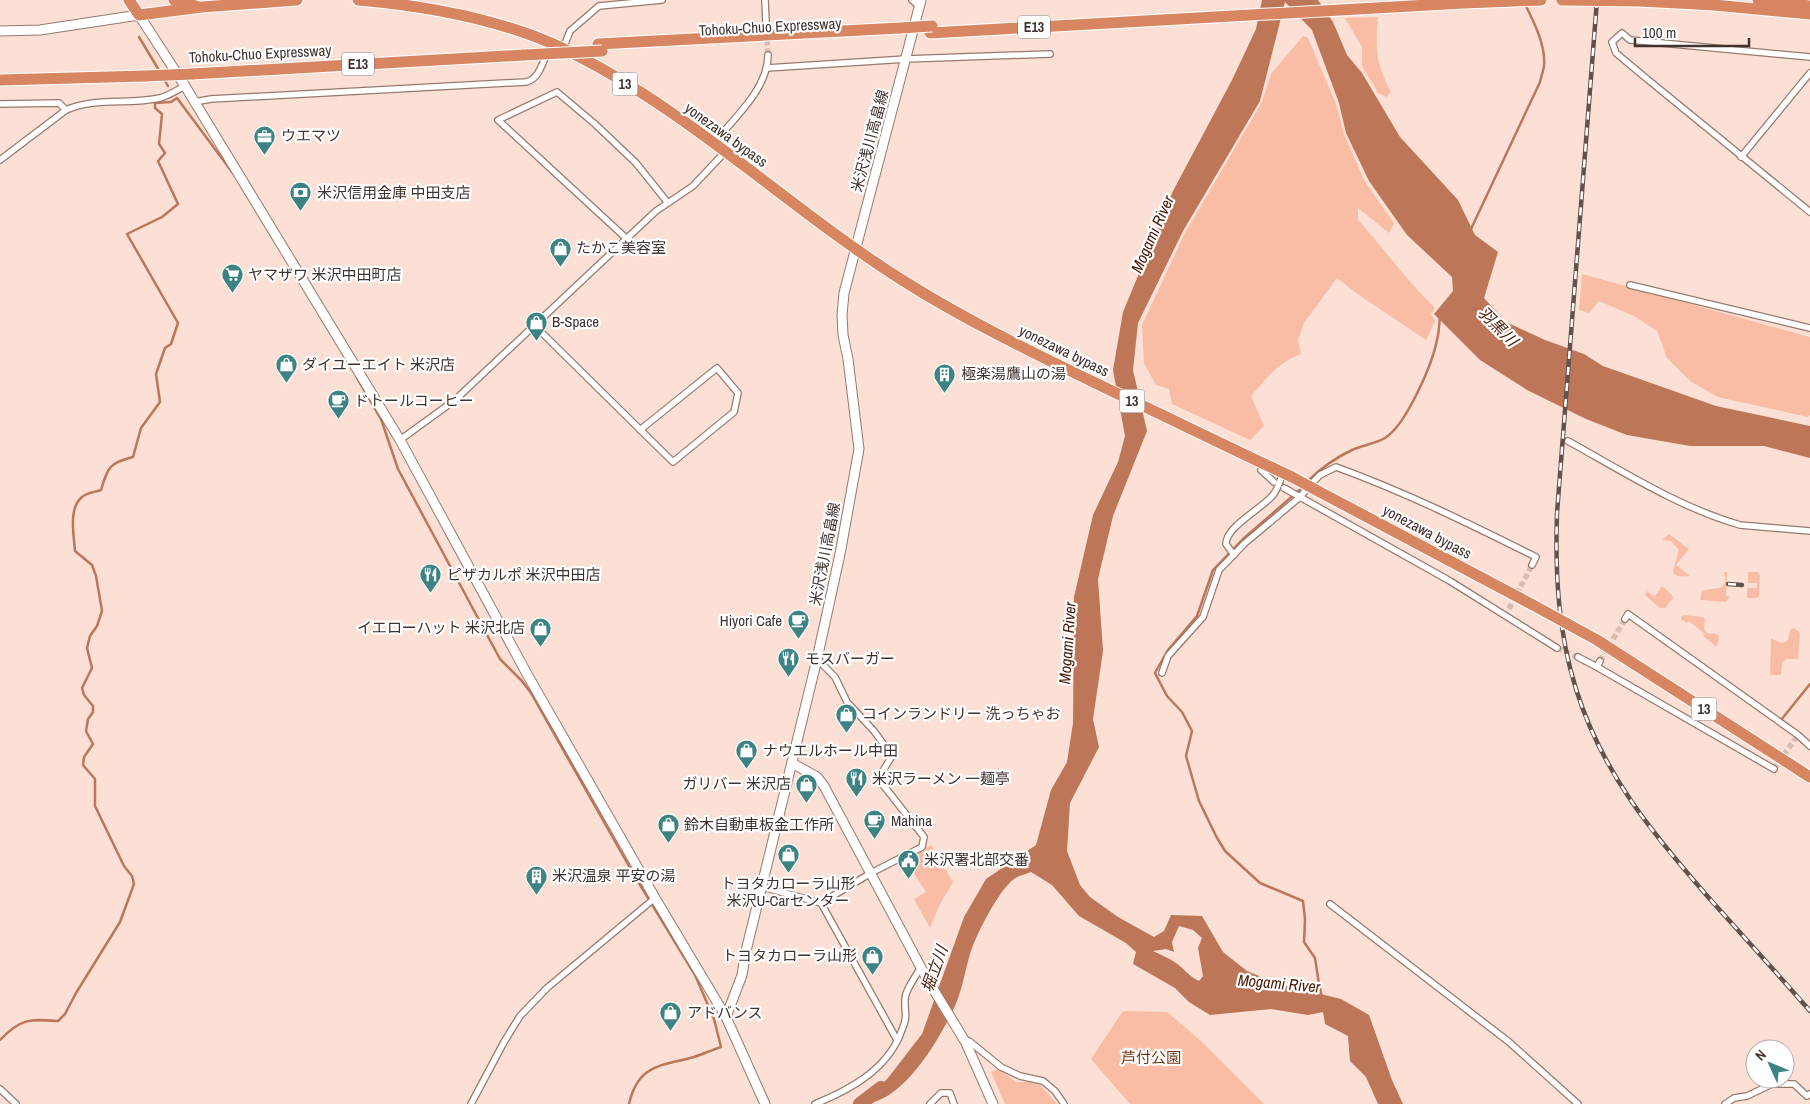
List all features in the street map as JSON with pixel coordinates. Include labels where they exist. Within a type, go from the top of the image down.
[{"type":"highway","points":[[129,0],[139,15],[202,7],[297,0]]},
{"type":"highway","points":[[174,0],[202,7]]},
{"type":"highway","name":"yonezawa bypass","points":[[358,0],[395,3],[478,19],[512,29],[563,49],[606,72],[678,117],[855,249],[928,296],[1009,341],[1259,462],[1315,487],[1533,605],[1597,640],[1810,777]]},
{"type":"highway","name":"Tohoku-Chuo Expressway","points":[[0,80],[931,30],[1416,0]]},
{"type":"highway","name":"Tohoku-Chuo Expressway","points":[[1138,18],[1541,0]]},
{"type":"highway","points":[[1562,0],[1714,5],[1810,14]]},
{"type":"highway","points":[[1758,0],[1810,6]]},
{"type":"highway","name":"Tohoku-Chuo Expressway","points":[[0,73],[144,73]]},
{"type":"street","points":[[563,49],[570,31],[598,6],[630,1],[662,0]]},
{"type":"street","points":[[765,0],[766,23]]},
{"type":"street","points":[[912,0],[920,3]]},
{"type":"street","name":"米沢浅川高畠線","points":[[726,1016],[742,975],[746,951],[817,659],[840,554],[859,449],[842,324],[844,293],[920,3]]},
{"type":"street","points":[[0,31],[40,30],[139,15],[400,440],[527,674],[655,898],[726,1016],[765,1104]]},
{"type":"street","points":[[1810,57],[1630,40],[1622,32],[1612,42],[1616,53],[1810,212]]},
{"type":"street","points":[[194,102],[526,82],[535,79],[538,75],[550,44]]},
{"type":"street","points":[[767,68],[906,59],[1050,54]]},
{"type":"street","points":[[714,143],[757,91],[767,68],[768,55]]},
{"type":"street","points":[[1741,157],[1810,73]]},
{"type":"street","points":[[0,160],[66,110],[77,105],[161,98],[184,86]]},
{"type":"street","points":[[627,239],[498,120],[557,92],[595,124],[636,163],[668,203]]},
{"type":"street","points":[[0,104],[59,103],[66,110]]},
{"type":"street","points":[[400,440],[455,400],[627,239],[668,203],[693,186],[726,152]]},
{"type":"street","points":[[1630,286],[1810,328]]},
{"type":"street","points":[[534,326],[640,430],[673,462],[734,412],[738,393],[716,368],[640,430]]},
{"type":"street","points":[[1568,441],[1675,500],[1730,522],[1740,525],[1810,531]]},
{"type":"street","points":[[1259,462],[1261,470],[1274,482]]},
{"type":"street","points":[[1315,487],[1320,476],[1336,467],[1389,486],[1463,520],[1536,557],[1532,565]]},
{"type":"street","points":[[1234,554],[1228,550],[1226,538],[1236,525],[1248,518],[1274,494],[1287,475]]},
{"type":"street","points":[[1285,489],[1507,612],[1557,648]]},
{"type":"street","points":[[1162,673],[1168,656],[1203,617],[1217,575],[1234,554],[1306,490]]},
{"type":"street","points":[[1625,619],[1628,614],[1798,735],[1810,746]]},
{"type":"street","points":[[1578,656],[1774,769]]},
{"type":"street","points":[[817,659],[835,677],[847,702],[874,731],[892,756],[884,769],[880,781],[924,837],[922,847],[871,873],[821,903]]},
{"type":"street","points":[[1597,667],[1600,661]]},
{"type":"street","points":[[792,763],[817,777],[824,786],[926,977],[966,1043],[993,1104]]},
{"type":"street","points":[[763,887],[821,903],[898,1040]]},
{"type":"street","points":[[471,1104],[520,1016],[547,988],[655,898]]},
{"type":"street","points":[[1330,904],[1509,1042],[1578,1104]]},
{"type":"street","points":[[815,1104],[851,1087],[881,1064],[898,1040],[905,1022],[905,995],[921,967]]},
{"type":"street","points":[[966,1043],[969,1042],[1001,1067],[1020,1076],[1043,1081],[1055,1091],[1064,1104]]},
{"type":"street","points":[[1725,1104],[1734,1098],[1747,1096],[1772,1084],[1794,1084],[1807,1096],[1810,1094]]},
{"type":"street","points":[[0,1089],[16,1104]]},
{"type":"street","points":[[930,1104],[941,1093],[950,1093],[954,1104]]},
{"type":"green space","points":[[1378,17],[1378,56],[1382,73],[1391,92],[1387,97],[1378,93],[1362,66],[1362,47],[1345,18]]},
{"type":"green space","points":[[1303,36],[1308,38],[1336,104],[1344,134],[1365,182],[1394,223],[1389,233],[1358,208],[1358,220],[1405,276],[1435,308],[1431,314],[1435,321],[1426,340],[1337,278],[1304,323],[1298,340],[1301,354],[1279,366],[1251,396],[1264,426],[1250,440],[1172,404],[1169,389],[1156,385],[1144,363],[1142,325],[1185,233],[1262,102],[1271,74]]},
{"type":"green space","points":[[1582,274],[1810,337],[1810,415],[1808,417],[1718,397],[1690,381],[1667,358],[1657,331],[1634,316],[1599,301],[1589,313],[1579,310]]},
{"type":"green space","points":[[1669,534],[1689,549],[1676,565],[1690,576],[1681,576],[1674,573],[1678,549],[1671,541],[1662,540]]},
{"type":"green space","points":[[1724,572],[1727,572],[1726,596],[1729,596],[1728,600],[1726,602],[1700,600],[1702,591],[1719,588],[1725,584]]},
{"type":"green space","points":[[1748,572],[1758,572],[1760,575],[1758,598],[1747,598],[1747,588],[1757,588],[1757,583],[1748,583]]},
{"type":"green space","points":[[1662,586],[1673,598],[1665,608],[1660,608],[1645,595],[1647,591],[1654,597]]},
{"type":"green space","points":[[1684,615],[1703,617],[1705,620],[1704,629],[1707,633],[1719,636],[1717,647],[1689,621],[1687,623],[1681,619]]},
{"type":"green space","points":[[1794,628],[1800,633],[1798,659],[1786,659],[1782,663],[1781,675],[1770,675],[1771,638],[1784,642],[1788,640],[1790,630]]},
{"type":"green space","points":[[931,845],[953,882],[940,904],[930,928],[914,899],[926,892],[905,860]]},
{"type":"green space","name":"芦付公園","points":[[1123,1011],[1167,1012],[1200,1040],[1264,1104],[1130,1104],[1091,1059]]},
{"type":"green space","points":[[999,1069],[1016,1082],[1029,1082],[1040,1085],[1057,1104],[1005,1104],[991,1072]]},
{"type":"water","name":"羽黒川","points":[[1262,0],[1318,0],[1333,22],[1347,55],[1362,73],[1400,137],[1458,200],[1475,235],[1498,252],[1484,298],[1506,322],[1545,340],[1584,354],[1603,366],[1716,406],[1810,426],[1810,458],[1764,446],[1690,446],[1627,435],[1586,419],[1527,390],[1480,360],[1434,314],[1453,291],[1452,277],[1407,235],[1369,181],[1346,133],[1339,103],[1312,30],[1285,2],[1260,101],[1183,231],[1138,323],[1133,370],[1147,431],[1113,516],[1098,579],[1103,651],[1093,719],[1099,747],[1070,803],[1067,851],[1080,885],[1090,897],[1118,917],[1154,937],[1164,931],[1171,915],[1202,916],[1223,952],[1247,971],[1279,984],[1341,999],[1369,1015],[1392,1080],[1403,1104],[1378,1104],[1366,1077],[1350,1061],[1348,1036],[1325,1024],[1323,1012],[1308,1015],[1271,1009],[1210,1015],[1189,1002],[1175,988],[1133,964],[1136,952],[1126,943],[1079,916],[1052,885],[1031,872],[1016,878],[1008,885],[988,914],[970,954],[955,1006],[930,1051],[918,1067],[892,1093],[877,1101],[862,1104],[888,1078],[922,1034],[964,917],[986,879],[1036,845],[1051,790],[1067,762],[1073,723],[1074,597],[1093,515],[1118,462],[1125,436],[1113,370],[1123,312],[1173,191],[1232,80],[1256,29]],"holes":[[[1179,926],[1193,930],[1202,938],[1198,948],[1203,976],[1199,981],[1173,961],[1153,951],[1166,949],[1174,952],[1172,942]]]},
{"type":"waterway","points":[[1471,229],[1540,82],[1544,66],[1541,42],[1525,4]]},
{"type":"waterway","points":[[139,37],[160,72]]},
{"type":"waterway","points":[[164,79],[168,86]]},
{"type":"waterway","points":[[0,1040],[20,1024],[33,1020],[58,1021],[65,1014],[120,922],[134,884],[132,876],[124,866],[95,806],[95,779],[83,765],[84,757],[93,744],[86,731],[88,719],[93,712],[93,706],[84,695],[82,688],[92,668],[87,648],[90,636],[97,626],[102,611],[96,576],[92,565],[75,551],[73,515],[82,497],[101,490],[108,471],[114,464],[133,457],[141,428],[160,402],[156,374],[165,348],[171,344],[178,323],[127,234],[162,217],[178,204],[158,161],[165,153],[159,144],[162,114],[155,108],[155,103],[171,102],[177,98],[235,176]]},
{"type":"waterway","points":[[1308,481],[1340,456],[1356,448],[1381,440],[1393,431],[1409,408],[1424,379],[1434,351],[1440,317]]},
{"type":"waterway","points":[[356,376],[381,419],[398,469],[500,659],[531,693],[634,875],[695,975],[714,1019],[721,1047],[652,1069],[638,1081],[629,1104]]},
{"type":"waterway","name":"Mogami River","points":[[1303,487],[1243,539],[1213,570],[1197,616],[1168,650],[1155,673],[1167,696],[1182,712],[1192,731],[1186,756],[1199,801],[1225,851],[1260,883],[1303,901],[1305,919],[1304,942],[1315,958],[1322,997]]},
{"type":"waterway","points":[[1781,720],[1810,684]]},
{"type":"waterway","name":"堀立川","points":[[860,1104],[881,1088]]},
{"type":"tunnel","points":[[766,23],[768,55]]},
{"type":"tunnel","points":[[1509,609],[1532,565]]},
{"type":"tunnel","points":[[1600,661],[1625,619]]},
{"type":"tunnel","points":[[1557,648],[1578,657]]},
{"type":"tunnel","points":[[1774,769],[1798,735]]},
{"type":"railway","points":[[1597,0],[1557,513],[1557,580],[1565,646],[1576,689],[1587,719],[1600,748],[1631,801],[1688,874],[1810,1011]]},
{"type":"railway","points":[[1728,584],[1742,585]]},
{"type":"place","name":"ウエマツ","points":[[265,155]]},
{"type":"place","name":"米沢信用金庫 中田支店","points":[[301,212]]},
{"type":"place","name":"たかこ美容室","points":[[560,267]]},
{"type":"place","name":"ヤマザワ 米沢中田町店","points":[[232,294]]},
{"type":"place","name":"B-Space","points":[[536,341]]},
{"type":"place","name":"ダイユーエイト 米沢店","points":[[286,384]]},
{"type":"place","name":"極楽湯鷹山の湯","points":[[945,393]]},
{"type":"place","name":"ドトールコーヒー","points":[[338,420]]},
{"type":"place","name":"ピザカルポ 米沢中田店","points":[[431,594]]},
{"type":"place","name":"Hiyori Cafe","points":[[798,640]]},
{"type":"place","name":"イエローハット 米沢北店","points":[[541,647]]},
{"type":"place","name":"モスバーガー","points":[[789,678]]},
{"type":"place","name":"コインランドリー 洗っちゃお","points":[[846,733]]},
{"type":"place","name":"ナウエルホール中田","points":[[747,770]]},
{"type":"place","name":"米沢ラーメン 一麺亭","points":[[856,798]]},
{"type":"place","name":"ガリバー 米沢店","points":[[807,803]]},
{"type":"place","name":"Mahina","points":[[875,840]]},
{"type":"place","name":"鈴木自動車板金工作所","points":[[668,844]]},
{"type":"place","name":"トヨタカローラ山形 米沢U-Carセンター","points":[[788,874]]},
{"type":"place","name":"米沢署北部交番","points":[[908,879]]},
{"type":"place","name":"米沢温泉 平安の湯","points":[[536,895]]},
{"type":"place","name":"トヨタカローラ山形","points":[[873,975]]},
{"type":"place","name":"アドバンス","points":[[671,1032]]}]
